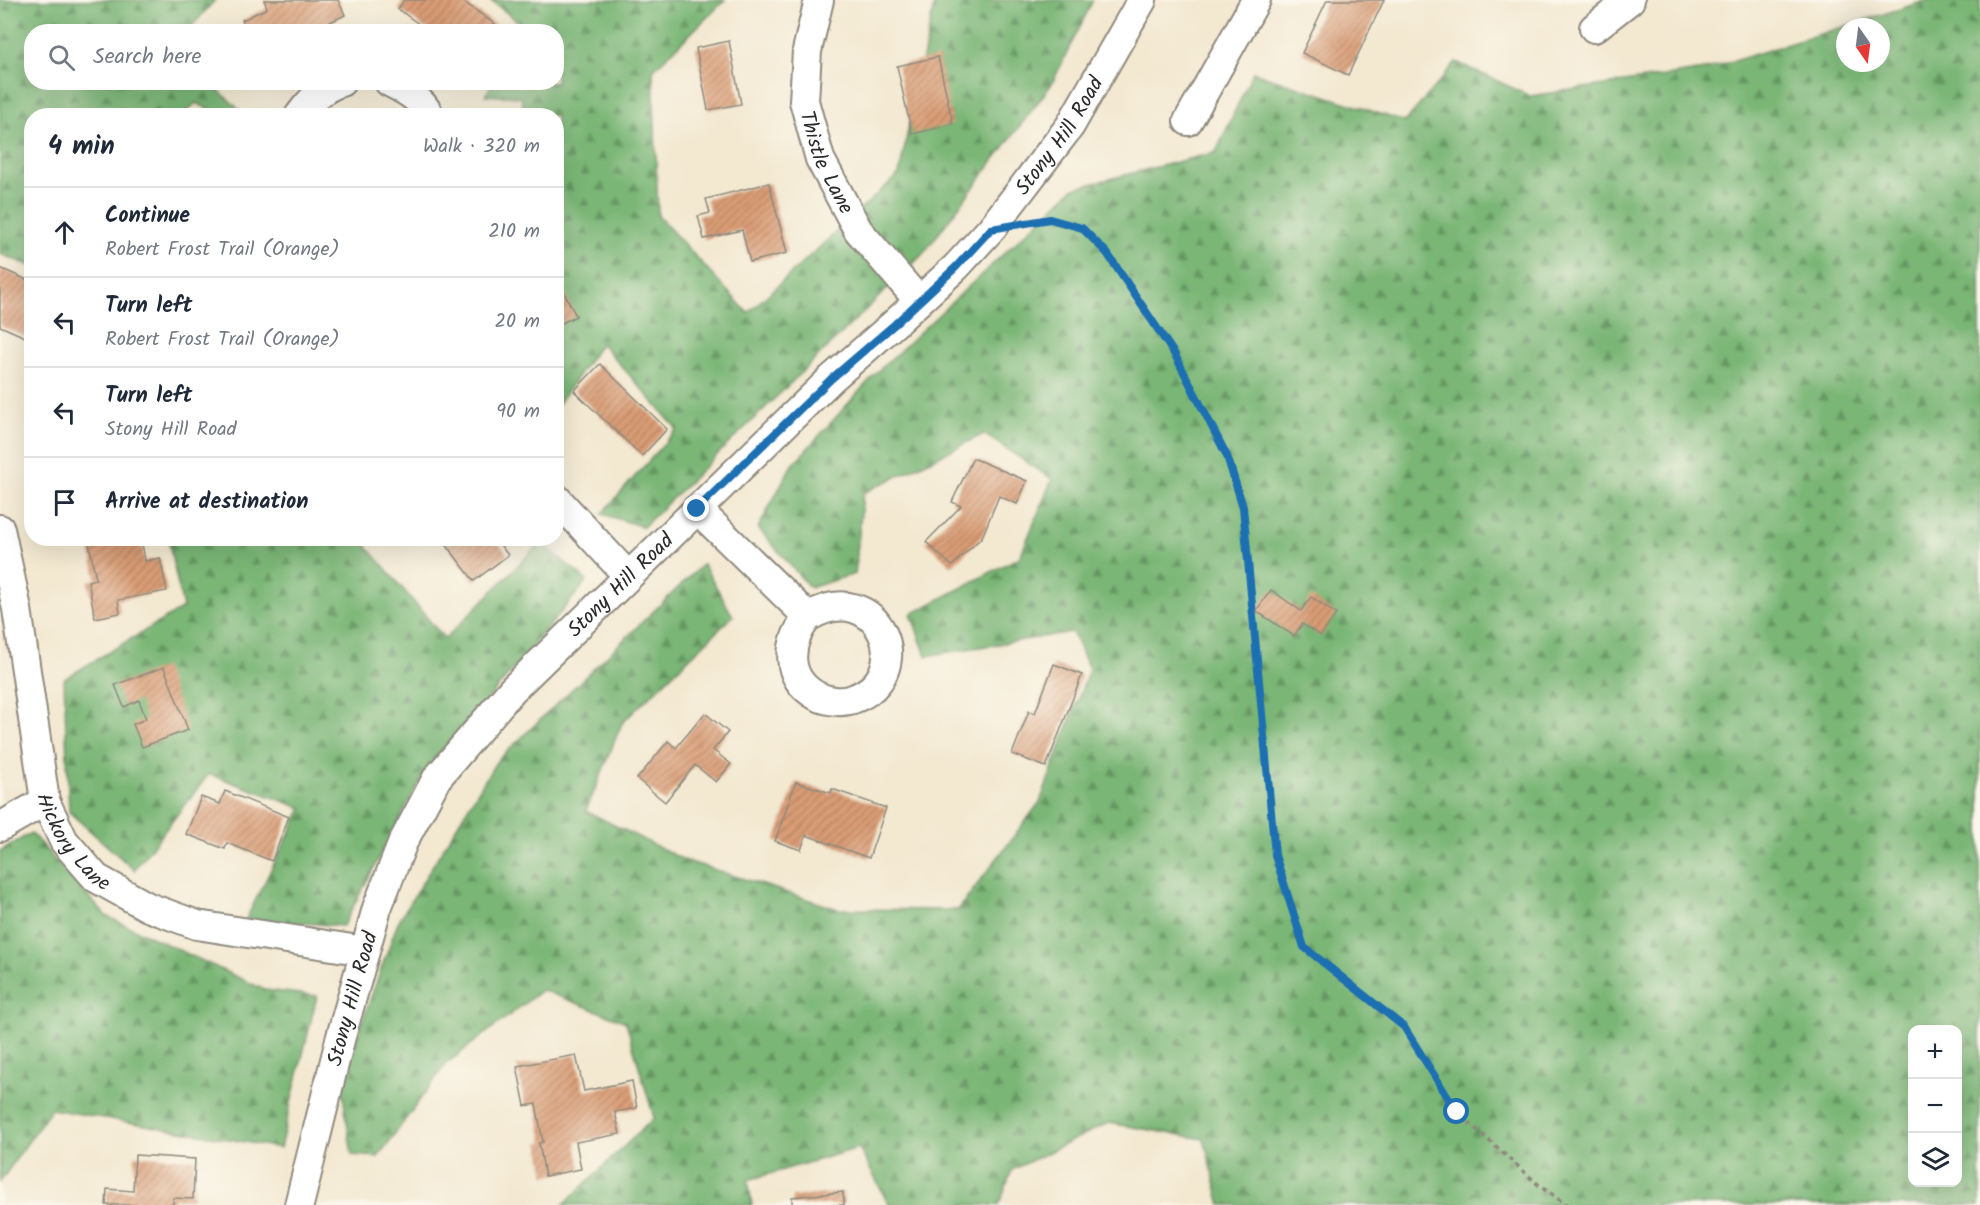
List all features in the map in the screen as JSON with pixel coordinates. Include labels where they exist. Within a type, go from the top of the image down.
[{"type":"street","name":"Thistle Lane","points":[[819,0],[807,51],[804,101],[820,159],[858,230],[919,301]]},
{"type":"street","name":"Stony Hill Road","points":[[299,1205],[340,1040],[377,908],[403,842],[437,778],[512,690],[831,379],[956,267],[991,229],[1070,126],[1142,0]]},
{"type":"street","points":[[1188,121],[1256,0]]},
{"type":"street","points":[[1594,28],[1630,0]]},
{"type":"street","points":[[305,108],[313,98],[325,90]]},
{"type":"street","points":[[405,90],[426,108]]},
{"type":"street","points":[[564,507],[628,576]]},
{"type":"street","points":[[697,509],[808,617]]},
{"type":"street","name":"Hickory Lane","points":[[0,530],[17,609],[45,801],[64,841],[96,878],[148,907],[197,925],[365,951]]},
{"type":"street","points":[[0,827],[45,801]]},
{"type":"path","points":[[991,229],[1050,219],[1082,228],[1107,253],[1175,355],[1227,456],[1243,507],[1275,855],[1304,947],[1404,1027],[1457,1112],[1541,1187],[1567,1205]]},
{"type":"green space","points":[[0,0],[215,0],[194,24],[24,24],[24,90],[218,90],[238,108],[206,108],[196,103],[191,108],[24,108],[24,263],[0,254]]},
{"type":"green space","points":[[490,0],[725,0],[653,70],[658,216],[748,313],[899,174],[935,0],[1093,0],[1051,85],[923,254],[643,527],[602,514],[677,429],[601,343],[564,396],[564,108],[523,108],[521,97],[485,95],[488,90],[564,90],[564,24],[521,24]]},
{"type":"green space","points":[[1928,0],[1980,0],[1980,1205],[1221,1205],[1204,1139],[1108,1123],[1012,1170],[999,1205],[889,1205],[859,1148],[748,1180],[752,1205],[563,1205],[654,1118],[626,1022],[542,990],[446,1064],[378,1157],[352,1155],[341,1081],[398,922],[496,762],[703,564],[733,616],[622,723],[586,811],[684,860],[838,909],[958,910],[1040,802],[1089,669],[1072,632],[926,656],[911,614],[1020,557],[1052,479],[984,434],[863,493],[855,574],[810,588],[758,528],[790,468],[875,374],[1074,188],[1216,152],[1253,72],[1405,122],[1456,62],[1530,96],[1705,70],[1836,29],[1836,72],[1890,72],[1890,18],[1871,18]]},
{"type":"green space","points":[[170,546],[367,546],[445,639],[537,546],[546,546],[587,581],[421,779],[343,926],[246,919],[302,808],[209,774],[134,870],[69,812],[64,679],[183,608]]},
{"type":"green space","points":[[31,833],[106,916],[265,990],[317,996],[280,1148],[51,1109],[0,1182],[0,851]]},
{"type":"building","points":[[264,0],[338,0],[345,15],[326,24],[244,24],[242,20],[267,8]]},
{"type":"building","points":[[404,0],[461,0],[495,24],[419,24],[398,9]]},
{"type":"building","points":[[1327,0],[1384,0],[1348,75],[1302,53]]},
{"type":"building","points":[[729,41],[741,104],[708,110],[696,48]]},
{"type":"building","points":[[938,57],[953,124],[912,134],[897,66]]},
{"type":"building","points":[[769,183],[787,253],[750,262],[742,230],[704,239],[698,216],[710,213],[706,199]]},
{"type":"building","points":[[0,268],[24,278],[24,336],[0,326]]},
{"type":"building","points":[[564,293],[576,316],[564,322]]},
{"type":"building","points":[[600,364],[667,429],[642,456],[574,391]]},
{"type":"building","points":[[973,458],[1027,481],[1017,504],[999,496],[982,537],[952,566],[926,542],[961,506],[952,502]]},
{"type":"building","points":[[90,546],[142,546],[145,561],[160,558],[167,591],[118,600],[120,613],[95,618],[88,581],[96,579]]},
{"type":"building","points":[[447,546],[501,546],[508,555],[474,581]]},
{"type":"building","points":[[1271,590],[1301,611],[1311,597],[1336,614],[1321,636],[1302,624],[1294,636],[1256,611]]},
{"type":"building","points":[[1054,664],[1082,675],[1046,767],[1012,754],[1029,711],[1035,713]]},
{"type":"building","points":[[164,667],[188,730],[142,747],[133,724],[146,719],[139,700],[124,707],[115,685]]},
{"type":"building","points":[[705,713],[728,732],[713,750],[731,764],[716,782],[695,765],[665,802],[637,779],[668,741],[676,748]]},
{"type":"building","points":[[796,782],[831,793],[832,789],[886,808],[869,858],[806,835],[801,850],[775,841]]},
{"type":"building","points":[[225,791],[289,817],[272,861],[227,843],[225,849],[186,834],[201,797],[220,804]]},
{"type":"building","points":[[576,1055],[584,1091],[632,1081],[637,1108],[615,1112],[620,1134],[576,1142],[581,1169],[545,1176],[539,1143],[543,1142],[536,1104],[525,1106],[517,1066]]},
{"type":"building","points":[[135,1155],[195,1159],[193,1199],[173,1198],[173,1205],[106,1205],[107,1189],[133,1191]]},
{"type":"building","points":[[843,1192],[844,1205],[792,1205],[792,1197]]},
{"type":"route","points":[[697,509],[831,379],[956,267],[991,229],[1050,219],[1082,228],[1107,253],[1175,355],[1227,456],[1243,507],[1275,855],[1304,947],[1404,1027],[1457,1112]]}]
